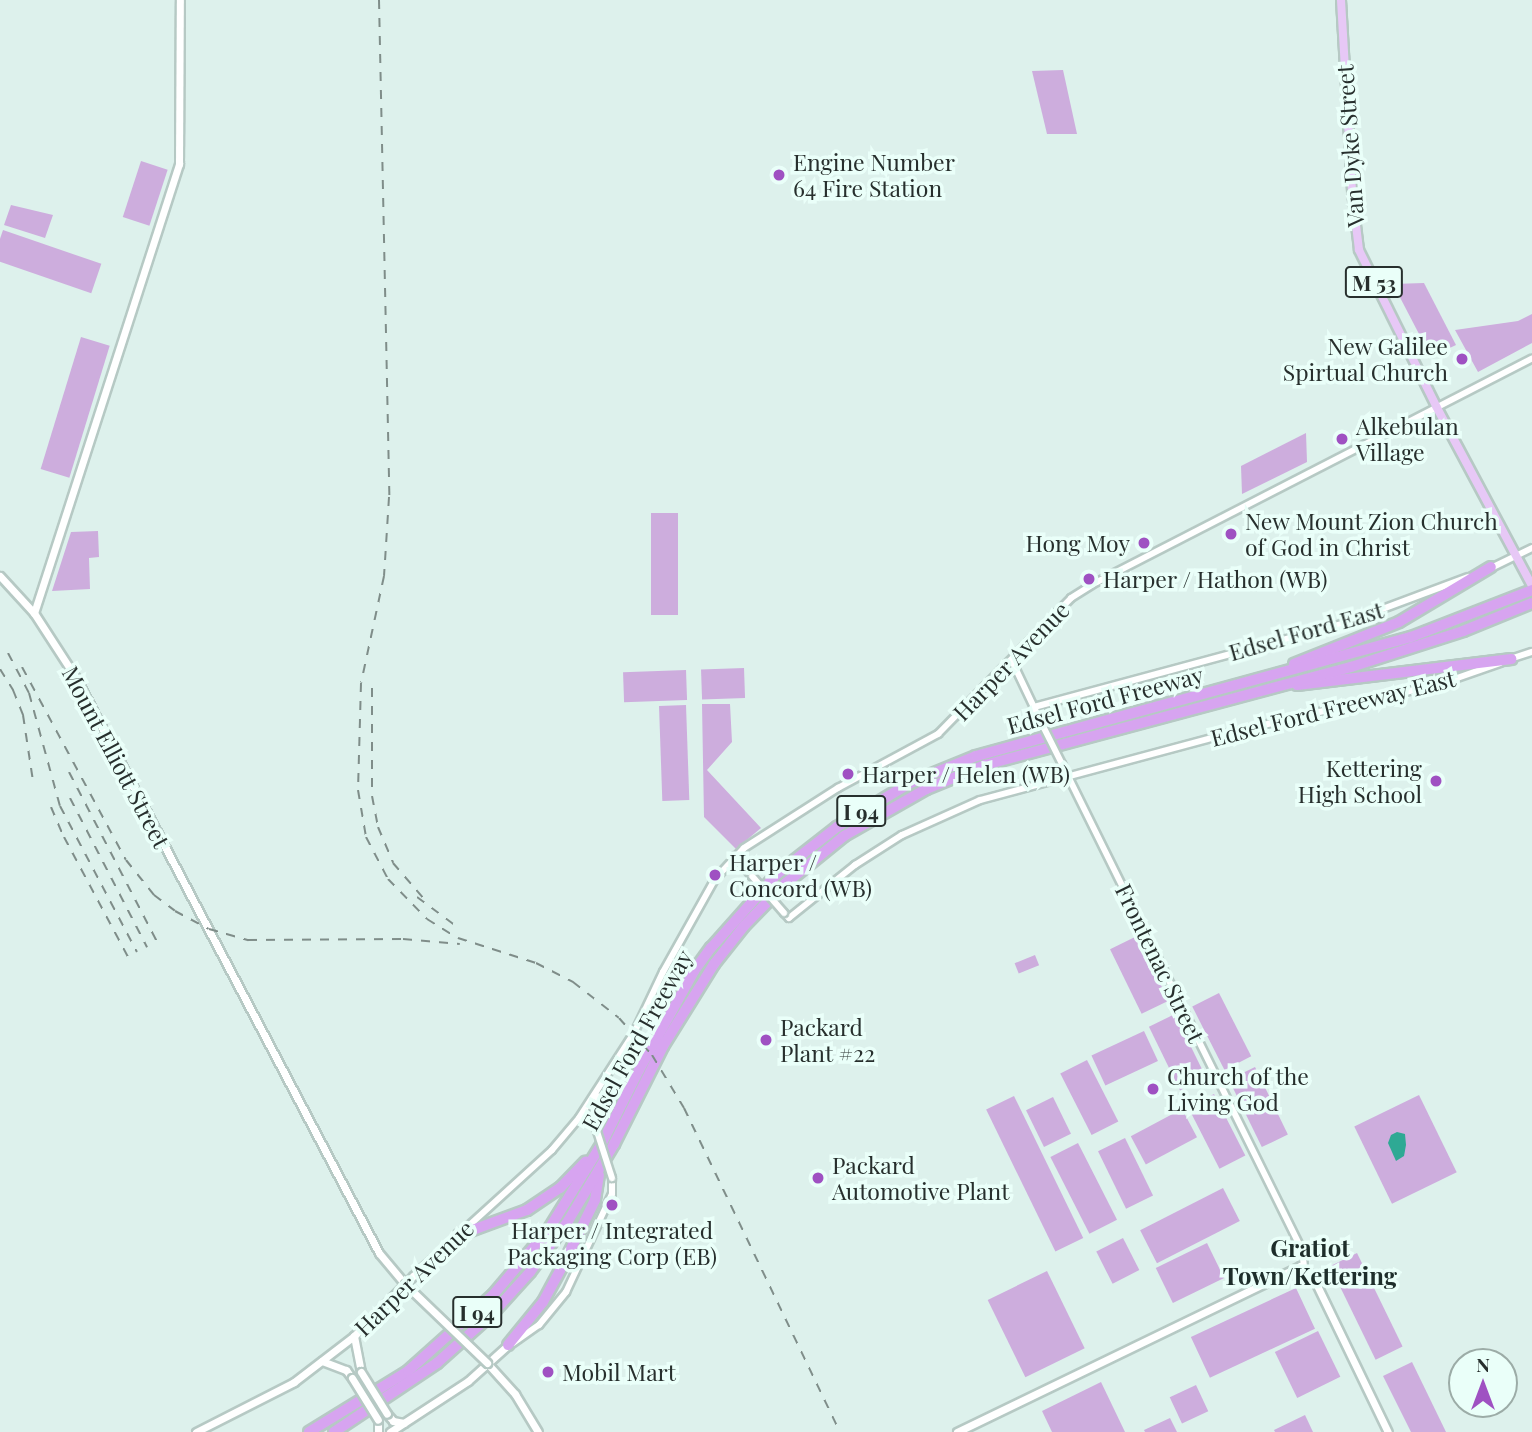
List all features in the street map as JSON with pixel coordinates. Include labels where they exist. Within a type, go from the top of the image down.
[{"type":"highway","points":[[1275,673],[1320,652],[1399,622],[1491,568]]},
{"type":"highway","name":"Edsel Ford Freeway","points":[[309,1432],[393,1383],[476,1313],[549,1229],[601,1146],[639,1069],[694,971],[711,948],[778,874],[837,827],[893,792],[968,759],[1410,637],[1532,588]]},
{"type":"highway","name":"Edsel Ford Freeway","points":[[334,1432],[437,1363],[493,1313],[530,1272],[600,1168],[663,1046],[714,964],[744,926],[786,883],[844,836],[907,798],[985,765],[1414,648],[1532,603]]},
{"type":"highway","points":[[1283,685],[1314,685],[1511,659]]},
{"type":"highway","points":[[459,1235],[527,1210],[560,1188],[601,1146]]},
{"type":"highway","points":[[508,1345],[543,1303],[564,1263],[595,1200],[600,1168]]},
{"type":"main road","points":[[34,613],[180,164],[180,0]]},
{"type":"main road","name":"Van Dyke Street","points":[[1341,0],[1356,243],[1436,406],[1532,588]]},
{"type":"main road","name":"Mount Elliott Street","points":[[0,576],[34,613],[76,678],[379,1253],[405,1284],[487,1363],[514,1393],[538,1432]]},
{"type":"main road","name":"Harper Avenue","points":[[196,1432],[294,1382],[355,1335],[405,1284],[459,1235]]},
{"type":"main road","points":[[957,1432],[1292,1267],[1304,1267],[1312,1275],[1388,1432]]},
{"type":"main road","points":[[355,1335],[360,1372],[393,1421],[404,1423]]},
{"type":"main road","name":"Harper Avenue","points":[[390,1432],[468,1381],[508,1345]]},
{"type":"main road","points":[[322,1361],[346,1370],[378,1420],[378,1432]]},
{"type":"street","name":"Harper Avenue","points":[[459,1235],[552,1150],[579,1118],[634,1033],[663,972],[715,879],[735,856],[838,788],[932,738],[1012,661],[1071,598],[1097,582],[1532,358]]},
{"type":"street","name":"Edsel Ford East","points":[[1034,707],[1345,623],[1491,568],[1532,548]]},
{"type":"street","name":"Edsel Ford Freeway East","points":[[1068,776],[1155,752],[1429,687],[1532,652]]},
{"type":"street","name":"Frontenac Street","points":[[1012,661],[1302,1250],[1304,1267]]},
{"type":"street","points":[[735,856],[787,916],[875,851],[928,821],[980,800],[1068,776]]},
{"type":"street","name":"Harper Avenue","points":[[508,1345],[539,1325],[566,1292],[612,1194],[612,1178],[594,1122],[602,1086]]},
{"type":"street","points":[[579,1118],[588,1117],[594,1122]]},
{"type":"shaded area","points":[[1063,70],[1077,134],[1047,134],[1032,71]]},
{"type":"shaded area","points":[[141,161],[168,170],[149,226],[123,217]]},
{"type":"shaded area","points":[[11,205],[53,215],[45,238],[4,225]]},
{"type":"shaded area","points":[[3,230],[101,264],[91,293],[0,262],[0,239]]},
{"type":"shaded area","points":[[1424,283],[1456,345],[1431,357],[1393,284]]},
{"type":"shaded area","points":[[1532,314],[1532,343],[1478,372],[1455,330],[1518,321]]},
{"type":"shaded area","points":[[81,337],[110,346],[69,478],[41,469]]},
{"type":"shaded area","points":[[1306,433],[1307,462],[1242,494],[1241,466]]},
{"type":"shaded area","points":[[651,513],[678,513],[678,615],[651,615]]},
{"type":"shaded area","points":[[98,531],[99,557],[89,558],[90,589],[52,591],[71,532]]},
{"type":"shaded area","points":[[744,668],[745,698],[702,699],[701,670]]},
{"type":"shaded area","points":[[686,670],[687,700],[624,702],[623,672]]},
{"type":"shaded area","points":[[702,704],[730,704],[732,742],[707,770],[761,828],[736,849],[704,817]]},
{"type":"shaded area","points":[[686,705],[689,800],[662,801],[659,706]]},
{"type":"shaded area","points":[[1137,936],[1169,1001],[1142,1014],[1110,949]]},
{"type":"shaded area","points":[[1035,955],[1039,965],[1019,973],[1015,963]]},
{"type":"shaded area","points":[[1219,993],[1251,1056],[1225,1070],[1192,1007]]},
{"type":"shaded area","points":[[1175,1014],[1206,1078],[1180,1091],[1149,1027]]},
{"type":"shaded area","points":[[1144,1031],[1158,1061],[1105,1085],[1091,1056]]},
{"type":"shaded area","points":[[1087,1060],[1118,1121],[1092,1135],[1060,1074]]},
{"type":"shaded area","points":[[1255,1067],[1288,1134],[1262,1147],[1229,1080]]},
{"type":"shaded area","points":[[1214,1094],[1245,1155],[1219,1169],[1188,1107]]},
{"type":"shaded area","points":[[1419,1095],[1457,1172],[1392,1204],[1354,1127]]},
{"type":"shaded area","points":[[1014,1096],[1083,1238],[1055,1252],[986,1110]]},
{"type":"shaded area","points":[[1053,1097],[1071,1134],[1044,1147],[1026,1110]]},
{"type":"shaded area","points":[[1182,1109],[1197,1137],[1146,1164],[1131,1136]]},
{"type":"shaded area","points":[[1397,1132],[1405,1134],[1406,1145],[1404,1156],[1396,1161],[1388,1143],[1391,1135]]},
{"type":"shaded area","points":[[1125,1138],[1153,1196],[1126,1209],[1098,1151]]},
{"type":"shaded area","points":[[1078,1143],[1117,1220],[1089,1234],[1050,1157]]},
{"type":"shaded area","points":[[1223,1188],[1240,1221],[1157,1263],[1140,1230]]},
{"type":"shaded area","points":[[1123,1238],[1139,1270],[1113,1284],[1096,1252]]},
{"type":"shaded area","points":[[1207,1243],[1224,1278],[1173,1303],[1156,1268]]},
{"type":"shaded area","points":[[1357,1253],[1403,1346],[1376,1360],[1330,1266]]},
{"type":"shaded area","points":[[1047,1271],[1085,1348],[1025,1377],[988,1300]]},
{"type":"shaded area","points":[[1296,1288],[1315,1329],[1210,1378],[1191,1337]]},
{"type":"shaded area","points":[[1318,1331],[1340,1377],[1297,1398],[1275,1352]]},
{"type":"shaded area","points":[[1412,1362],[1446,1432],[1411,1432],[1383,1376]]},
{"type":"shaded area","points":[[1101,1382],[1125,1432],[1052,1432],[1042,1411]]},
{"type":"shaded area","points":[[1196,1385],[1208,1411],[1182,1424],[1170,1397]]},
{"type":"shaded area","points":[[1305,1415],[1313,1432],[1275,1432],[1274,1430]]},
{"type":"shaded area","points":[[1170,1418],[1177,1432],[1145,1432],[1144,1430]]},
{"type":"railway","points":[[379,0],[389,497],[384,576],[361,683],[358,790],[366,837],[388,879],[427,919],[458,938],[536,963],[573,982],[619,1018],[652,1055],[684,1108],[840,1432]]},
{"type":"railway","points":[[8,653],[29,693],[60,806],[137,952]]},
{"type":"railway","points":[[22,667],[126,860],[154,895],[175,911],[209,929],[248,940],[403,939],[460,944]]},
{"type":"railway","points":[[0,669],[13,690],[23,715],[33,781]]},
{"type":"railway","points":[[372,688],[372,796],[378,827],[393,863],[425,900]]},
{"type":"railway","points":[[69,772],[157,942]]},
{"type":"railway","points":[[70,798],[147,947]]},
{"type":"railway","points":[[51,807],[64,837],[128,957]]},
{"type":"railway","points":[[417,897],[456,926]]},
{"type":"place","name":"Engine Number 64 Fire Station","points":[[779,175]]},
{"type":"place","name":"New Galilee Spirtual Church","points":[[1462,359]]},
{"type":"place","name":"Alkebulan Village","points":[[1342,439]]},
{"type":"place","name":"New Mount Zion Church of God in Christ","points":[[1231,534]]},
{"type":"place","name":"Hong Moy","points":[[1144,543]]},
{"type":"place","name":"Harper / Hathon (WB)","points":[[1089,579]]},
{"type":"place","name":"Harper / Helen (WB)","points":[[848,774]]},
{"type":"place","name":"Kettering High School","points":[[1436,781]]},
{"type":"place","name":"Harper / Concord (WB)","points":[[715,875]]},
{"type":"place","name":"Packard Plant #22","points":[[766,1040]]},
{"type":"place","name":"Church of the Living God","points":[[1153,1089]]},
{"type":"place","name":"Packard Automotive Plant","points":[[818,1178]]},
{"type":"place","name":"Harper / Integrated Packaging Corp (EB)","points":[[612,1205]]},
{"type":"place","name":"Mobil Mart","points":[[548,1372]]},
{"type":"district","name":"Gratiot Town/Kettering","points":[[1310,1262]]}]
